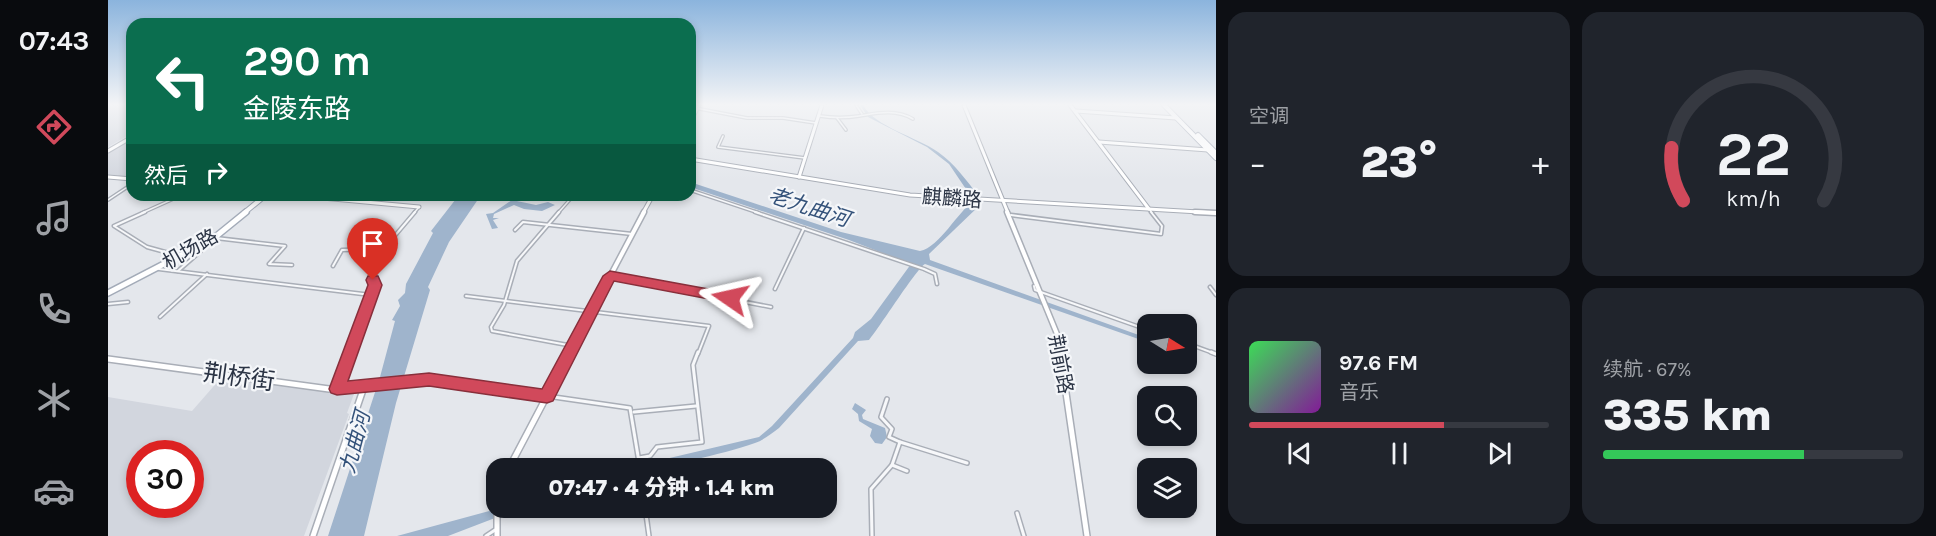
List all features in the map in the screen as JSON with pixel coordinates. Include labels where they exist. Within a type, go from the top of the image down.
[{"type":"main road","points":[[1189,130],[1216,158]]},
{"type":"main road","points":[[1192,130],[1216,153]]},
{"type":"main road","name":"机场路","points":[[108,292],[221,231],[257,201]]},
{"type":"main road","name":"机场路","points":[[108,292],[214,238],[257,201]]},
{"type":"street","points":[[799,177],[814,130]]},
{"type":"street","name":"荆前路","points":[[974,130],[1004,201],[1060,346],[1087,536]]},
{"type":"street","points":[[1011,214],[1161,234],[1162,226],[1089,130]]},
{"type":"street","points":[[723,136],[718,147],[804,159]]},
{"type":"street","points":[[108,151],[126,140]]},
{"type":"street","points":[[1098,142],[1208,150]]},
{"type":"street","name":"麒麟路","points":[[696,160],[893,193],[1216,213]]},
{"type":"street","points":[[108,177],[126,180]]},
{"type":"street","points":[[108,200],[126,186]]},
{"type":"street","points":[[696,192],[920,268],[935,274],[938,284]]},
{"type":"street","points":[[169,201],[114,226],[147,247],[176,256]]},
{"type":"street","points":[[354,201],[419,207]]},
{"type":"street","points":[[569,201],[517,261],[499,315],[491,327],[492,332],[573,346]]},
{"type":"street","points":[[514,458],[650,201]]},
{"type":"street","points":[[337,389],[375,285],[373,280],[385,249],[419,207]]},
{"type":"street","points":[[515,230],[523,222],[632,234]]},
{"type":"street","points":[[775,289],[804,228]]},
{"type":"street","points":[[178,271],[214,238],[285,246],[269,264],[292,265]]},
{"type":"street","points":[[333,266],[342,250],[385,249]]},
{"type":"street","points":[[156,268],[371,295]]},
{"type":"street","points":[[160,317],[207,274]]},
{"type":"street","points":[[610,276],[771,307]]},
{"type":"street","points":[[1034,286],[1041,294],[1137,326]]},
{"type":"street","points":[[1210,287],[1216,295]]},
{"type":"street","points":[[466,296],[709,326],[693,365],[702,442],[657,447],[650,456],[644,458]]},
{"type":"street","points":[[108,304],[128,302]]},
{"type":"street","points":[[1197,347],[1216,354]]},
{"type":"street","name":"荆桥街","points":[[108,359],[337,389],[368,384],[429,380],[547,396]]},
{"type":"street","points":[[313,536],[368,384]]},
{"type":"street","points":[[547,396],[627,406],[632,412],[639,458]]},
{"type":"street","points":[[887,399],[881,417],[892,429],[890,437],[967,463]]},
{"type":"street","points":[[632,412],[696,406]]},
{"type":"street","points":[[872,536],[871,489],[892,465],[900,442]]},
{"type":"street","points":[[892,465],[907,471]]},
{"type":"street","points":[[1017,513],[1024,536]]},
{"type":"street","points":[[647,518],[649,536]]},
{"type":"street","points":[[486,536],[497,532]]},
{"type":"shaded area","points":[[108,130],[126,130],[126,136],[108,147]]},
{"type":"shaded area","points":[[126,142],[126,177],[108,175],[108,153]]},
{"type":"shaded area","points":[[220,379],[354,394],[347,413],[349,414],[304,536],[108,536],[108,397],[192,411]]},
{"type":"water","points":[[894,130],[929,147],[944,157],[980,198],[979,206],[929,254],[930,260],[1137,334],[1137,338],[925,264],[869,340],[858,341],[779,428],[762,440],[726,452],[699,458],[670,458],[759,437],[772,426],[853,338],[855,332],[871,319],[911,264],[849,240],[696,189],[696,184],[841,232],[920,251],[934,243],[974,201],[949,164],[927,147]]},
{"type":"water","points":[[454,201],[477,201],[449,242],[428,287],[430,290],[396,403],[364,536],[328,536],[380,377],[395,321],[392,320],[400,306],[398,300],[405,293],[406,284],[433,233],[431,231]]},
{"type":"water","points":[[511,201],[536,205],[548,202],[555,205],[542,211],[524,209],[514,205],[494,214],[493,218],[499,218],[493,220],[498,228],[492,229],[486,214],[493,213]]},
{"type":"water","points":[[855,403],[866,410],[862,415],[863,419],[885,428],[887,437],[882,444],[875,443],[870,436],[872,429],[859,421],[858,414],[852,409]]},
{"type":"water","points":[[486,512],[486,518],[495,518],[448,536],[397,536]]},
{"type":"route","points":[[373,280],[375,285],[337,389],[365,384],[429,380],[547,396],[610,276],[730,298]]},
{"type":"water label","name":"老九曲河","points":[[809,207]]},
{"type":"water label","name":"九曲河","points":[[355,442]]}]
